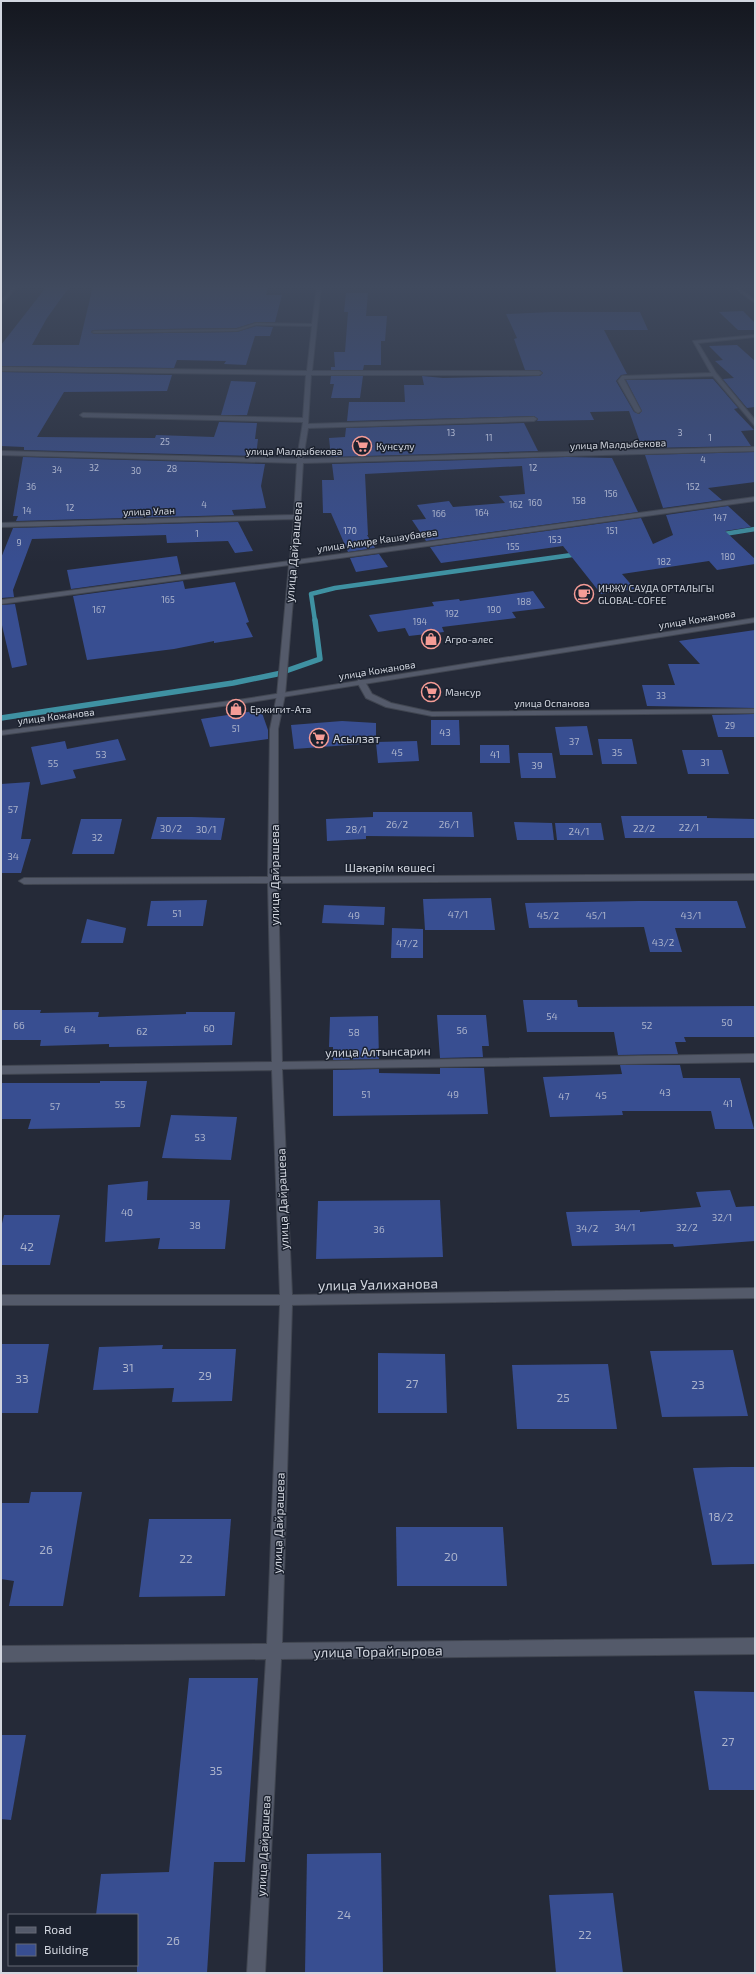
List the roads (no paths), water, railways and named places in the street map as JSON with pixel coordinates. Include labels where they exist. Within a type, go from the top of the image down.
[{"type":"street","name":"улица Дайрашева","points":[[256,1973],[274,1652],[286,1300],[277,1066],[273,880],[274,729],[281,695],[297,517],[300,461],[309,378]]},
{"type":"street","points":[[622,378],[621,381],[638,411]]},
{"type":"street","points":[[717,378],[755,424]]},
{"type":"street","points":[[83,415],[305,423],[534,419]]},
{"type":"street","name":"улица Малдыбекова","points":[[1,453],[300,461],[755,449]]},
{"type":"street","name":"улица Амире Кашаубаева","points":[[1,602],[292,561],[755,499]]},
{"type":"street","name":"улица Улан","points":[[1,525],[297,517]]},
{"type":"street","name":"улица Кожанова","points":[[1,733],[281,695],[755,620]]},
{"type":"street","name":"улица Оспанова","points":[[361,682],[369,696],[388,705],[432,714],[755,711]]},
{"type":"street","name":"Шәкәрім көшесі","points":[[24,881],[755,877]]},
{"type":"street","name":"улица Алтынсарин","points":[[1,1070],[755,1058]]},
{"type":"street","name":"улица Уалиханова","points":[[1,1300],[286,1300],[755,1293]]},
{"type":"street","name":"улица Торайгырова","points":[[1,1654],[755,1646]]},
{"type":"waterway","points":[[718,535],[755,529]]},
{"type":"waterway","points":[[315,621],[311,594],[335,588],[579,554]]},
{"type":"waterway","points":[[1,718],[233,683],[277,674],[320,659],[315,620]]},
{"type":"place","name":"Кунсұлу","points":[[362,446]]},
{"type":"place","name":"ИНЖУ САУДА ОРТАЛЫГЫ GLOBAL-COFEE","points":[[584,594]]},
{"type":"place","name":"Агро-алес","points":[[431,639]]},
{"type":"place","name":"Мансур","points":[[431,692]]},
{"type":"place","name":"Ержигит-Ата","points":[[236,709]]},
{"type":"place","name":"Асылзат","points":[[319,738]]}]
